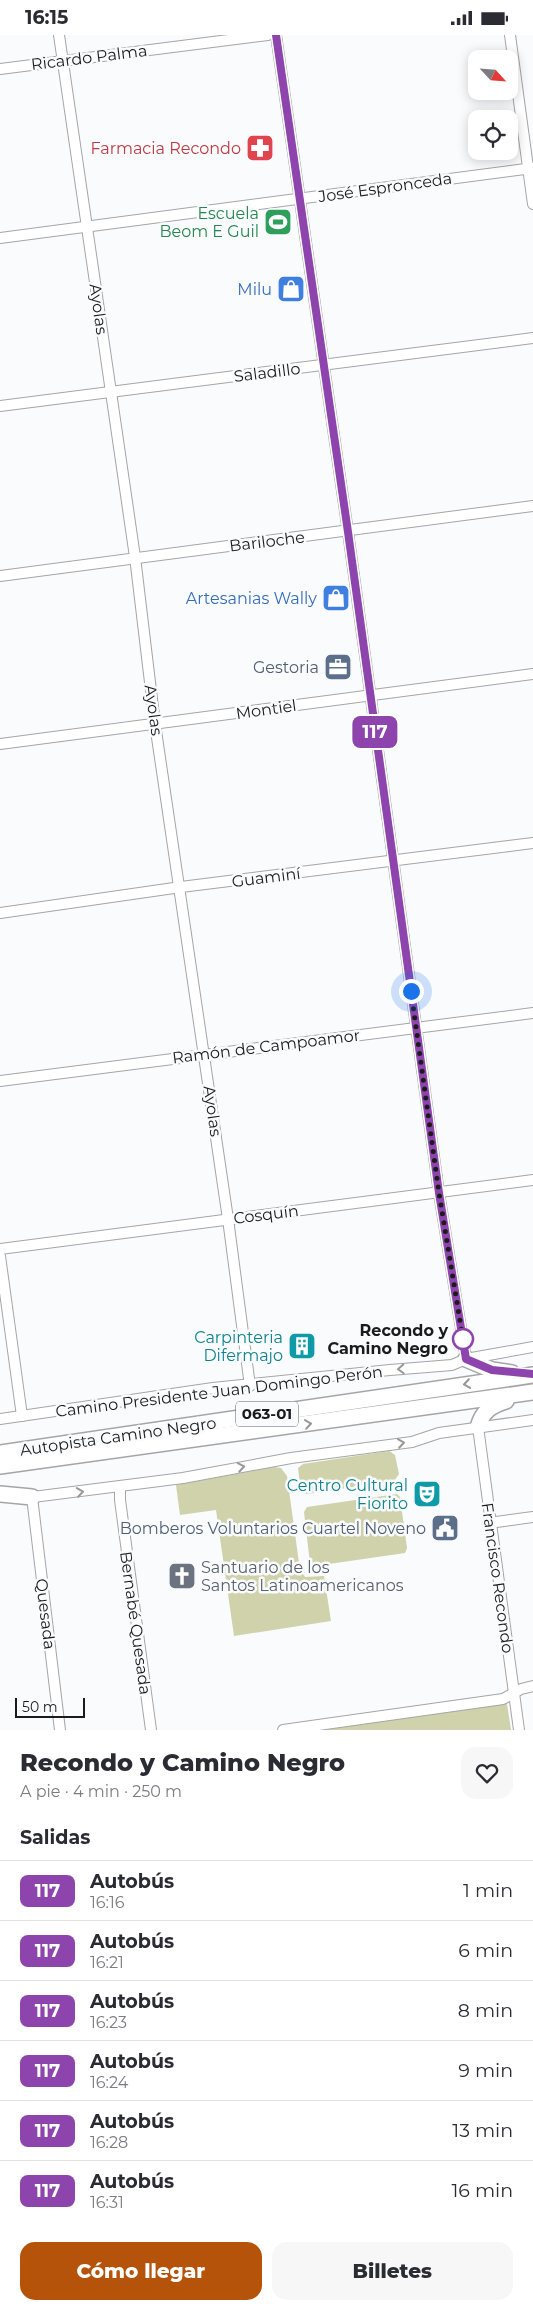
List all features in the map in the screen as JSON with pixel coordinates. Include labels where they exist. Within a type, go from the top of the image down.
[{"type":"highway","points":[[466,1359],[492,1370],[533,1375]]},
{"type":"highway","name":"Autopista Camino Negro","points":[[0,1453],[533,1375]]},
{"type":"highway","points":[[478,1427],[481,1416],[491,1406],[533,1393]]},
{"type":"highway","name":"Autopista Camino Negro","points":[[0,1466],[533,1393]]},
{"type":"highway","points":[[0,1494],[32,1497]]},
{"type":"street","name":"Ayolas","points":[[59,35],[135,557],[155,724],[181,887],[250,1386]]},
{"type":"street","name":"Ricardo Palma","points":[[0,69],[268,35]]},
{"type":"street","points":[[276,35],[348,532],[439,1193],[466,1359]]},
{"type":"street","points":[[510,35],[530,168],[533,204]]},
{"type":"street","name":"José Espronceda","points":[[0,238],[530,168]]},
{"type":"street","name":"Saladillo","points":[[0,406],[533,338]]},
{"type":"street","name":"Bariloche","points":[[0,576],[135,557],[348,532],[533,506]]},
{"type":"street","name":"Montiel","points":[[0,744],[369,694],[533,674]]},
{"type":"street","name":"Guaminí","points":[[0,913],[181,887],[533,843]]},
{"type":"street","name":"Ramón de Campoamor","points":[[0,1081],[533,1013]]},
{"type":"street","name":"Cosquín","points":[[0,1249],[533,1181]]},
{"type":"street","points":[[0,1256],[22,1416]]},
{"type":"street","name":"Camino Presidente Juan Domingo Perón","points":[[0,1419],[213,1388],[250,1386],[452,1365],[466,1359],[533,1347]]},
{"type":"street","points":[[0,1501],[120,1487],[292,1458],[412,1442],[439,1433],[533,1420]]},
{"type":"street","name":"Francisco Recondo","points":[[478,1427],[489,1523],[519,1730]]},
{"type":"street","name":"Bernabé Quesada","points":[[120,1487],[120,1500],[151,1730]]},
{"type":"street","name":"Quesada","points":[[32,1497],[60,1730]]},
{"type":"street","points":[[489,1523],[533,1517]]},
{"type":"street","points":[[283,1730],[503,1699],[521,1689],[533,1687]]},
{"type":"green space","points":[[389,1451],[395,1455],[399,1474],[394,1481],[307,1494],[301,1492],[298,1468],[303,1464]]},
{"type":"green space","points":[[274,1467],[281,1468],[287,1476],[300,1570],[305,1577],[324,1576],[331,1621],[234,1636],[216,1510],[180,1515],[176,1485]]},
{"type":"green space","points":[[397,1494],[400,1497],[407,1548],[405,1553],[315,1566],[310,1563],[304,1512],[307,1507]]},
{"type":"green space","points":[[507,1704],[511,1730],[323,1730]]},
{"type":"bus line","name":"117","points":[[276,35],[348,532],[439,1193],[466,1359],[480,1366],[504,1373],[533,1374]]},
{"type":"place","name":"Farmacia Recondo","points":[[260,148]]},
{"type":"place","name":"Escuela Beom E Guil","points":[[278,222]]},
{"type":"place","name":"Milu","points":[[291,289]]},
{"type":"place","name":"Artesanias Wally","points":[[336,598]]},
{"type":"place","name":"Gestoria","points":[[338,667]]},
{"type":"place","name":"Recondo y Camino Negro","points":[[463,1339]]},
{"type":"place","name":"Carpinteria Difermajo","points":[[302,1346]]},
{"type":"place","name":"Centro Cultural Fiorito","points":[[427,1494]]},
{"type":"place","name":"Bomberos Voluntarios Cuartel Noveno","points":[[445,1528]]},
{"type":"place","name":"Santuario de los Santos Latinoamericanos","points":[[182,1576]]},
{"type":"route","points":[[411,991],[439,1193],[463,1339]]}]
